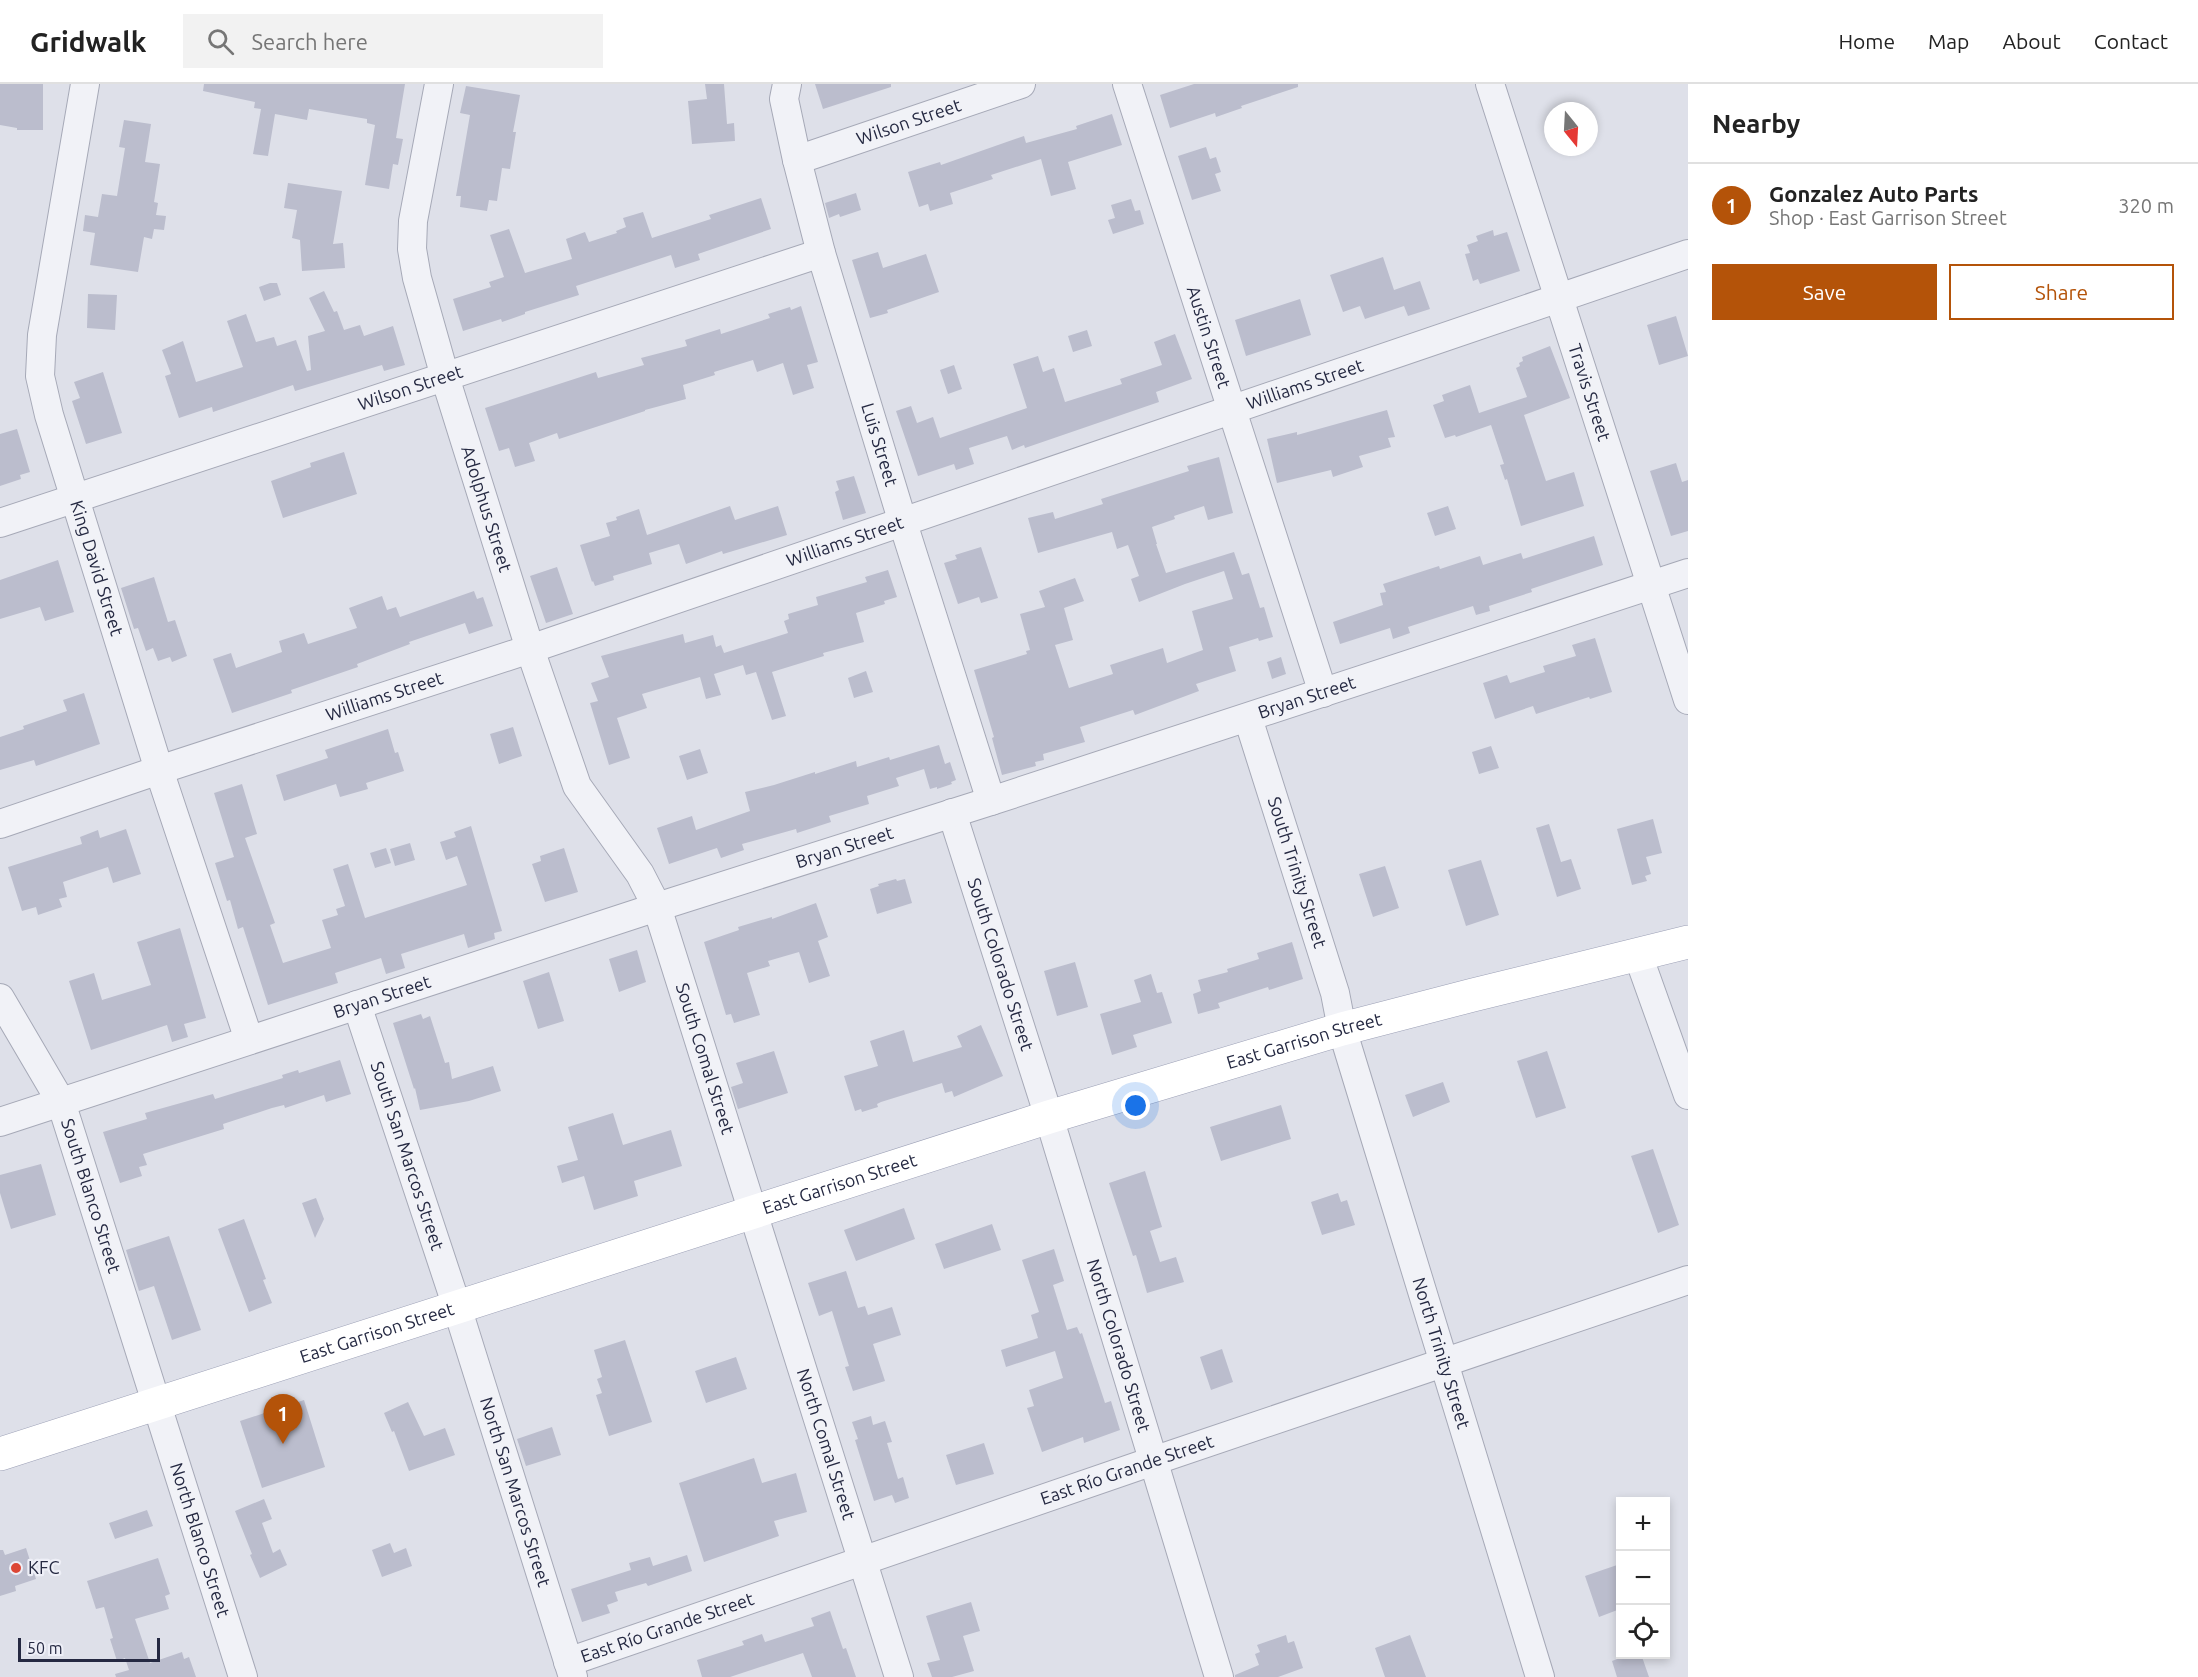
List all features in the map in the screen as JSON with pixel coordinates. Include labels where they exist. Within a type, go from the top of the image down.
[{"type":"main road","name":"East Garrison Street","points":[[0,1454],[1049,1117],[1342,1029],[1473,994],[1688,942]]},
{"type":"street","name":"King David Street","points":[[85,84],[42,335],[40,376],[74,498],[159,770],[249,1040]]},
{"type":"street","name":"Adolphus Street","points":[[439,84],[413,221],[412,249],[417,278],[445,377],[531,650],[577,786],[640,874],[657,907]]},
{"type":"street","name":"Luis Street","points":[[787,84],[784,99],[821,253],[991,801]]},
{"type":"street","name":"Wilson Street","points":[[797,160],[1021,84]]},
{"type":"street","name":"Austin Street","points":[[1127,84],[1323,693]]},
{"type":"street","name":"Travis Street","points":[[1490,84],[1688,700]]},
{"type":"street","name":"Wilson Street","points":[[0,523],[821,253]]},
{"type":"street","name":"Williams Street","points":[[0,824],[159,770],[531,650],[1688,255]]},
{"type":"street","name":"Bryan Street","points":[[0,1122],[657,907],[1248,718],[1688,573]]},
{"type":"street","name":"South Trinity Street","points":[[1248,718],[1335,993],[1342,1029]]},
{"type":"street","name":"South Colorado Street","points":[[952,813],[1049,1117]]},
{"type":"street","name":"South Comal Street","points":[[657,907],[753,1211]]},
{"type":"street","points":[[1638,955],[1688,1095]]},
{"type":"street","name":"South Blanco Street","points":[[0,998],[61,1102],[155,1404]]},
{"type":"street","name":"South San Marcos Street","points":[[357,1005],[458,1307]]},
{"type":"street","name":"North Trinity Street","points":[[1342,1029],[1540,1677]]},
{"type":"street","name":"North Colorado Street","points":[[1049,1117],[1219,1677]]},
{"type":"street","name":"North Comal Street","points":[[753,1211],[899,1677]]},
{"type":"street","name":"East Río Grande Street","points":[[571,1670],[862,1562],[1445,1361],[1688,1280]]},
{"type":"street","name":"North San Marcos Street","points":[[458,1307],[571,1670]]},
{"type":"street","name":"North Blanco Street","points":[[155,1404],[243,1677]]},
{"type":"building","points":[[0,84],[43,84],[43,130],[17,130],[17,128],[0,125]]},
{"type":"building","points":[[204,84],[405,84],[396,138],[403,139],[398,165],[393,164],[389,189],[365,185],[375,125],[367,123],[367,119],[309,109],[307,120],[275,114],[268,156],[253,154],[261,109],[254,108],[255,102],[203,91]]},
{"type":"building","points":[[705,84],[724,84],[727,124],[734,123],[735,141],[692,144],[688,101],[707,99]]},
{"type":"building","points":[[815,84],[891,84],[891,87],[823,109]]},
{"type":"building","points":[[1194,84],[1298,84],[1298,87],[1216,117],[1215,113],[1170,128],[1160,95]]},
{"type":"building","points":[[466,86],[520,95],[513,132],[516,132],[510,169],[502,168],[497,201],[489,200],[487,211],[460,207],[461,196],[456,196],[470,115],[460,113]]},
{"type":"building","points":[[1112,114],[1122,145],[1068,162],[1076,189],[1051,196],[1041,159],[991,175],[993,179],[950,193],[953,204],[930,211],[928,204],[919,207],[908,172],[940,162],[941,165],[1024,136],[1026,143],[1077,129],[1076,126]]},
{"type":"building","points":[[124,120],[151,124],[145,162],[160,164],[154,202],[158,203],[156,215],[166,216],[164,230],[154,229],[152,239],[144,237],[138,272],[90,265],[95,233],[83,231],[85,215],[98,217],[102,194],[117,196],[125,148],[119,147]]},
{"type":"building","points":[[1206,147],[1210,159],[1216,157],[1221,172],[1215,174],[1221,191],[1192,200],[1178,156]]},
{"type":"building","points":[[288,183],[342,191],[333,244],[343,243],[345,268],[302,271],[300,240],[292,238],[297,210],[284,208]]},
{"type":"building","points":[[856,193],[861,210],[829,218],[825,203]]},
{"type":"building","points":[[761,198],[771,229],[698,254],[700,260],[675,268],[671,255],[576,286],[579,295],[525,312],[525,314],[502,322],[501,319],[463,331],[453,299],[491,287],[489,282],[504,277],[490,235],[509,229],[525,273],[572,259],[566,239],[585,232],[589,242],[617,233],[616,231],[626,227],[623,218],[643,212],[652,238],[711,219],[709,215]]},
{"type":"building","points":[[1131,199],[1135,211],[1140,210],[1144,224],[1113,234],[1108,220],[1115,218],[1111,205]]},
{"type":"building","points":[[1493,230],[1494,236],[1507,232],[1520,271],[1480,284],[1478,279],[1473,281],[1465,254],[1470,253],[1467,245],[1478,241],[1476,236]]},
{"type":"building","points":[[878,252],[883,268],[926,254],[939,292],[870,318],[852,260]]},
{"type":"building","points":[[1383,257],[1394,290],[1420,281],[1430,309],[1408,316],[1404,306],[1365,319],[1360,306],[1343,312],[1330,275]]},
{"type":"building","points":[[277,283],[281,295],[264,301],[259,287]]},
{"type":"building","points":[[324,291],[334,312],[337,311],[344,330],[360,325],[364,336],[393,326],[405,365],[384,371],[382,365],[295,391],[293,385],[213,412],[212,407],[179,418],[165,376],[171,374],[162,350],[183,341],[196,382],[243,367],[227,321],[246,314],[256,342],[274,337],[277,346],[296,340],[307,371],[311,370],[308,336],[325,331],[309,298]]},
{"type":"building","points":[[88,294],[117,295],[115,330],[87,328]]},
{"type":"building","points":[[1300,299],[1311,335],[1246,356],[1235,320]]},
{"type":"building","points":[[801,306],[818,362],[807,365],[814,388],[793,395],[783,363],[757,372],[753,360],[714,372],[715,375],[683,385],[686,399],[645,410],[559,439],[557,433],[529,443],[535,461],[515,467],[509,448],[499,451],[485,408],[596,372],[598,378],[644,365],[641,358],[687,346],[685,340],[720,329],[721,334],[770,318],[768,314]]},
{"type":"building","points":[[1676,316],[1688,356],[1659,365],[1647,325]]},
{"type":"building","points":[[1087,330],[1092,346],[1073,352],[1068,336]]},
{"type":"building","points":[[1175,334],[1192,379],[1156,392],[1159,402],[1025,448],[1024,445],[1012,450],[1007,436],[969,448],[974,464],[956,470],[954,464],[918,476],[896,411],[911,406],[917,423],[933,417],[940,438],[1027,408],[1013,364],[1038,356],[1043,372],[1054,368],[1065,402],[1122,384],[1120,379],[1162,365],[1154,342]]},
{"type":"building","points":[[1550,346],[1570,398],[1524,415],[1546,481],[1574,472],[1584,506],[1521,526],[1507,479],[1505,480],[1500,465],[1504,464],[1491,425],[1456,437],[1455,435],[1445,438],[1433,405],[1444,401],[1442,395],[1470,385],[1479,413],[1527,397],[1516,368],[1523,361],[1522,357]]},
{"type":"building","points":[[954,365],[962,389],[948,394],[940,370]]},
{"type":"building","points":[[103,372],[122,433],[86,444],[72,401],[80,398],[74,382]]},
{"type":"building","points":[[1387,410],[1395,437],[1388,438],[1391,447],[1359,456],[1363,467],[1333,477],[1331,470],[1277,483],[1267,439],[1297,432],[1297,435]]},
{"type":"building","points":[[17,429],[30,472],[20,475],[21,479],[0,486],[0,434]]},
{"type":"building","points":[[344,452],[357,494],[283,518],[271,481],[311,467],[310,463]]},
{"type":"building","points":[[1219,457],[1233,513],[1208,520],[1204,506],[1174,516],[1175,519],[1152,527],[1156,544],[1166,573],[1234,552],[1242,575],[1249,573],[1260,608],[1264,607],[1273,637],[1259,641],[1258,638],[1229,647],[1236,671],[1196,684],[1199,691],[1135,715],[1133,710],[1080,727],[1085,742],[1043,754],[1044,760],[1035,762],[1036,766],[1002,775],[992,738],[994,737],[974,670],[1027,654],[1026,651],[1030,650],[1020,614],[1045,607],[1039,591],[1075,578],[1084,601],[1064,608],[1073,640],[1055,645],[1069,688],[1113,674],[1110,665],[1163,648],[1167,663],[1203,650],[1192,611],[1233,599],[1224,571],[1139,602],[1131,579],[1139,576],[1128,545],[1117,549],[1112,532],[1038,553],[1028,518],[1053,512],[1055,519],[1103,504],[1101,499],[1189,471],[1187,466]]},
{"type":"building","points":[[1676,463],[1682,482],[1688,480],[1688,531],[1671,536],[1650,471]]},
{"type":"building","points":[[854,476],[866,513],[843,520],[835,492],[839,490],[836,481]]},
{"type":"building","points":[[730,506],[735,520],[778,506],[787,535],[723,554],[722,551],[686,564],[679,544],[649,553],[652,564],[613,576],[614,580],[595,586],[592,582],[580,545],[610,536],[606,523],[617,520],[616,517],[639,509],[647,535]]},
{"type":"building","points":[[1448,506],[1456,529],[1435,536],[1427,513]]},
{"type":"building","points":[[1594,536],[1603,565],[1489,606],[1490,611],[1476,615],[1473,606],[1408,627],[1410,633],[1393,639],[1390,628],[1340,644],[1333,622],[1383,605],[1380,593],[1386,592],[1383,584],[1480,556],[1483,565],[1521,553],[1523,559]]},
{"type":"building","points":[[981,547],[998,598],[981,603],[979,597],[958,604],[944,563],[957,559],[955,555]]},
{"type":"building","points":[[58,560],[74,612],[45,621],[40,607],[0,619],[0,580]]},
{"type":"building","points":[[557,567],[573,614],[546,623],[530,576]]},
{"type":"building","points":[[888,570],[897,597],[884,601],[885,604],[856,613],[864,642],[823,653],[824,656],[772,672],[786,716],[772,720],[756,672],[746,675],[743,665],[714,674],[721,695],[706,699],[700,677],[642,694],[647,708],[617,718],[630,758],[609,765],[590,703],[598,701],[591,683],[609,677],[601,656],[683,634],[685,643],[713,635],[716,647],[721,645],[724,653],[788,633],[784,621],[789,619],[788,614],[818,605],[816,597],[867,582],[865,577]]},
{"type":"building","points":[[154,577],[168,622],[175,620],[187,656],[172,662],[170,657],[158,661],[153,648],[146,651],[138,628],[134,629],[121,588]]},
{"type":"building","points":[[474,591],[477,599],[483,597],[493,626],[469,634],[465,623],[409,642],[410,644],[357,664],[358,667],[291,690],[292,693],[232,713],[213,659],[231,653],[236,668],[282,652],[279,641],[304,633],[308,644],[357,628],[349,608],[382,596],[387,610],[396,607],[400,617]]},
{"type":"building","points":[[1595,638],[1612,692],[1536,714],[1533,706],[1495,719],[1483,683],[1507,675],[1510,683],[1545,672],[1543,666],[1576,656],[1572,645]]},
{"type":"building","points":[[1281,657],[1286,674],[1272,679],[1267,662]]},
{"type":"building","points":[[866,671],[873,692],[854,698],[848,678]]},
{"type":"building","points":[[84,693],[100,744],[36,766],[34,760],[0,770],[0,737],[24,729],[23,726],[67,711],[63,700]]},
{"type":"building","points":[[513,727],[522,756],[499,764],[490,734]]},
{"type":"building","points":[[388,729],[395,753],[398,752],[404,771],[366,783],[368,789],[340,797],[336,784],[284,801],[276,775],[328,758],[325,750]]},
{"type":"building","points":[[939,745],[945,764],[950,762],[956,780],[951,782],[952,784],[930,789],[924,769],[896,778],[899,786],[867,796],[869,804],[829,816],[831,822],[797,833],[796,829],[742,844],[744,850],[721,858],[717,848],[669,864],[657,828],[692,816],[696,830],[750,811],[745,792],[856,761],[857,767]]},
{"type":"building","points":[[1491,746],[1499,768],[1479,774],[1472,752]]},
{"type":"building","points":[[700,749],[708,773],[687,780],[679,756]]},
{"type":"building","points":[[242,784],[257,834],[245,838],[275,923],[270,925],[283,963],[331,948],[322,920],[338,915],[336,909],[345,906],[333,869],[348,864],[365,918],[467,885],[457,856],[446,860],[440,842],[456,837],[454,832],[471,826],[502,931],[494,933],[495,939],[468,948],[464,934],[401,954],[405,968],[386,974],[381,958],[335,973],[338,983],[268,1005],[243,927],[238,929],[230,900],[227,901],[215,863],[234,857],[214,793]]},
{"type":"building","points":[[1653,819],[1662,853],[1646,857],[1651,874],[1645,876],[1647,881],[1632,885],[1617,829]]},
{"type":"building","points":[[1549,824],[1561,862],[1571,859],[1581,889],[1557,897],[1536,828]]},
{"type":"building","points":[[126,829],[141,874],[113,883],[108,867],[63,882],[67,897],[59,899],[62,907],[38,915],[36,907],[22,911],[8,867],[82,844],[80,837],[98,830],[100,838]]},
{"type":"building","points":[[410,843],[415,860],[395,866],[390,849]]},
{"type":"building","points":[[386,848],[391,863],[375,868],[370,853]]},
{"type":"building","points":[[564,848],[578,892],[545,902],[532,864],[541,861],[540,856]]},
{"type":"building","points":[[1481,860],[1499,915],[1466,926],[1448,870]]},
{"type":"building","points":[[1385,866],[1399,908],[1373,917],[1359,874]]},
{"type":"building","points":[[896,879],[897,881],[905,879],[912,903],[877,914],[870,889]]},
{"type":"building","points":[[816,903],[828,937],[818,941],[830,976],[809,983],[799,952],[768,961],[770,966],[747,973],[760,1015],[734,1023],[731,1014],[726,1015],[704,942],[739,930],[738,927],[772,917],[772,919]]},
{"type":"building","points":[[180,928],[206,1018],[184,1024],[188,1037],[172,1042],[167,1025],[91,1050],[69,981],[94,973],[102,1000],[151,985],[137,942]]},
{"type":"building","points":[[1292,942],[1303,979],[1269,990],[1268,987],[1218,1003],[1220,1008],[1198,1014],[1193,994],[1201,991],[1198,980],[1228,972],[1227,969],[1259,959],[1257,953]]},
{"type":"building","points":[[637,950],[646,982],[619,992],[609,959]]},
{"type":"building","points":[[1075,962],[1088,1007],[1057,1016],[1044,971]]},
{"type":"building","points":[[549,972],[564,1021],[538,1029],[523,981]]},
{"type":"building","points":[[1151,974],[1157,993],[1162,992],[1172,1023],[1133,1035],[1137,1047],[1112,1055],[1100,1014],[1141,1002],[1134,980]]},
{"type":"building","points":[[421,1014],[423,1019],[430,1016],[445,1063],[449,1062],[452,1079],[493,1066],[501,1091],[469,1101],[420,1110],[393,1023]]},
{"type":"building","points":[[981,1025],[1003,1076],[954,1097],[952,1091],[945,1093],[942,1083],[881,1102],[877,1104],[878,1107],[862,1112],[861,1109],[855,1111],[844,1076],[878,1066],[870,1041],[904,1030],[913,1062],[962,1047],[957,1036]]},
{"type":"building","points":[[774,1051],[788,1093],[738,1109],[731,1087],[743,1083],[736,1063]]},
{"type":"building","points":[[1547,1051],[1566,1108],[1536,1118],[1517,1061]]},
{"type":"building","points":[[340,1060],[351,1094],[326,1102],[324,1095],[285,1108],[284,1105],[272,1108],[223,1124],[224,1129],[143,1154],[147,1165],[139,1167],[142,1176],[120,1183],[103,1132],[147,1119],[145,1113],[213,1094],[215,1099],[283,1078],[282,1075],[298,1070],[299,1073]]},
{"type":"building","points":[[1443,1082],[1450,1102],[1413,1117],[1405,1095]]},
{"type":"building","points":[[1281,1105],[1291,1139],[1221,1161],[1210,1127]]},
{"type":"building","points":[[613,1113],[623,1145],[671,1130],[682,1166],[634,1181],[638,1196],[594,1210],[584,1176],[562,1183],[557,1166],[578,1160],[568,1127]]},
{"type":"building","points":[[1653,1149],[1679,1225],[1658,1233],[1631,1156]]},
{"type":"building","points":[[41,1164],[56,1215],[11,1229],[0,1193],[0,1175]]},
{"type":"building","points":[[1145,1171],[1162,1227],[1150,1231],[1160,1262],[1176,1257],[1184,1282],[1147,1293],[1136,1255],[1133,1256],[1109,1183]]},
{"type":"building","points":[[1338,1193],[1341,1202],[1347,1200],[1355,1225],[1322,1235],[1311,1202]]},
{"type":"building","points":[[316,1198],[324,1219],[315,1238],[302,1203]]},
{"type":"building","points":[[904,1208],[915,1239],[856,1261],[844,1230]]},
{"type":"building","points":[[244,1219],[266,1279],[263,1280],[272,1303],[249,1312],[218,1229]]},
{"type":"building","points":[[992,1224],[1001,1250],[944,1269],[935,1244]]},
{"type":"building","points":[[169,1236],[201,1330],[172,1340],[154,1286],[139,1291],[126,1250]]},
{"type":"building","points":[[1054,1249],[1064,1281],[1053,1285],[1067,1330],[1077,1327],[1080,1334],[1082,1333],[1105,1403],[1111,1401],[1120,1430],[1084,1443],[1083,1437],[1042,1452],[1027,1408],[1034,1406],[1029,1390],[1063,1378],[1055,1351],[1006,1367],[1001,1350],[1038,1338],[1031,1315],[1039,1312],[1022,1260]]},
{"type":"building","points":[[846,1271],[858,1308],[865,1306],[868,1315],[892,1307],[901,1335],[873,1344],[885,1381],[853,1391],[845,1367],[849,1366],[832,1311],[819,1316],[808,1283]]},
{"type":"building","points":[[625,1340],[652,1422],[609,1436],[596,1395],[602,1393],[597,1379],[602,1377],[594,1350]]},
{"type":"building","points":[[1222,1349],[1233,1382],[1211,1390],[1200,1357]]},
{"type":"building","points":[[736,1357],[747,1389],[706,1403],[695,1371]]},
{"type":"building","points":[[304,1400],[325,1467],[262,1488],[240,1421]]},
{"type":"building","points":[[408,1402],[424,1436],[445,1428],[455,1455],[409,1471],[394,1431],[392,1432],[384,1413]]},
{"type":"building","points":[[871,1416],[873,1425],[885,1421],[892,1442],[887,1443],[898,1479],[903,1477],[909,1498],[895,1503],[892,1495],[874,1501],[855,1440],[858,1439],[852,1422]]},
{"type":"building","points":[[552,1427],[561,1455],[526,1466],[517,1439]]},
{"type":"building","points":[[984,1443],[994,1474],[956,1485],[946,1455]]},
{"type":"building","points":[[754,1458],[762,1483],[796,1473],[807,1512],[774,1521],[779,1536],[704,1562],[679,1483]]},
{"type":"building","points":[[264,1499],[272,1519],[262,1523],[273,1553],[280,1549],[287,1565],[260,1578],[235,1511]]},
{"type":"building","points":[[147,1510],[153,1526],[115,1539],[109,1523]]},
{"type":"building","points":[[390,1543],[394,1553],[406,1548],[412,1566],[382,1577],[372,1550]]},
{"type":"building","name":"KFC","points":[[26,1548],[36,1579],[15,1586],[16,1591],[0,1596],[0,1550],[3,1550],[5,1555]]},
{"type":"building","points":[[687,1555],[692,1571],[648,1586],[646,1583],[615,1592],[618,1601],[607,1605],[610,1613],[582,1622],[571,1589],[631,1570],[629,1563],[650,1557],[653,1566]]},
{"type":"building","points":[[158,1558],[170,1594],[165,1596],[169,1609],[135,1619],[150,1663],[182,1652],[184,1659],[189,1657],[196,1677],[116,1677],[115,1674],[129,1670],[125,1658],[117,1661],[104,1607],[96,1609],[87,1581]]},
{"type":"building","points":[[1616,1565],[1616,1611],[1599,1617],[1585,1576]]},
{"type":"building","points":[[971,1602],[980,1631],[963,1636],[974,1671],[952,1677],[932,1677],[927,1663],[940,1660],[926,1616]]},
{"type":"building","points":[[830,1611],[843,1649],[846,1648],[856,1677],[812,1677],[803,1653],[730,1677],[702,1677],[697,1660],[744,1645],[742,1641],[762,1634],[765,1642],[814,1626],[811,1618]]},
{"type":"building","points":[[1286,1635],[1288,1643],[1294,1641],[1303,1668],[1278,1677],[1235,1677],[1259,1665],[1255,1654],[1260,1652],[1257,1645]]},
{"type":"building","points":[[1410,1635],[1426,1677],[1385,1677],[1375,1648]]},
{"type":"building","points":[[1643,1659],[1649,1677],[1617,1677],[1612,1661]]},
{"type":"place","name":"Gonzalez Auto Parts","points":[[283,1444]]},
{"type":"place","name":"KFC","points":[[16,1568]]}]
